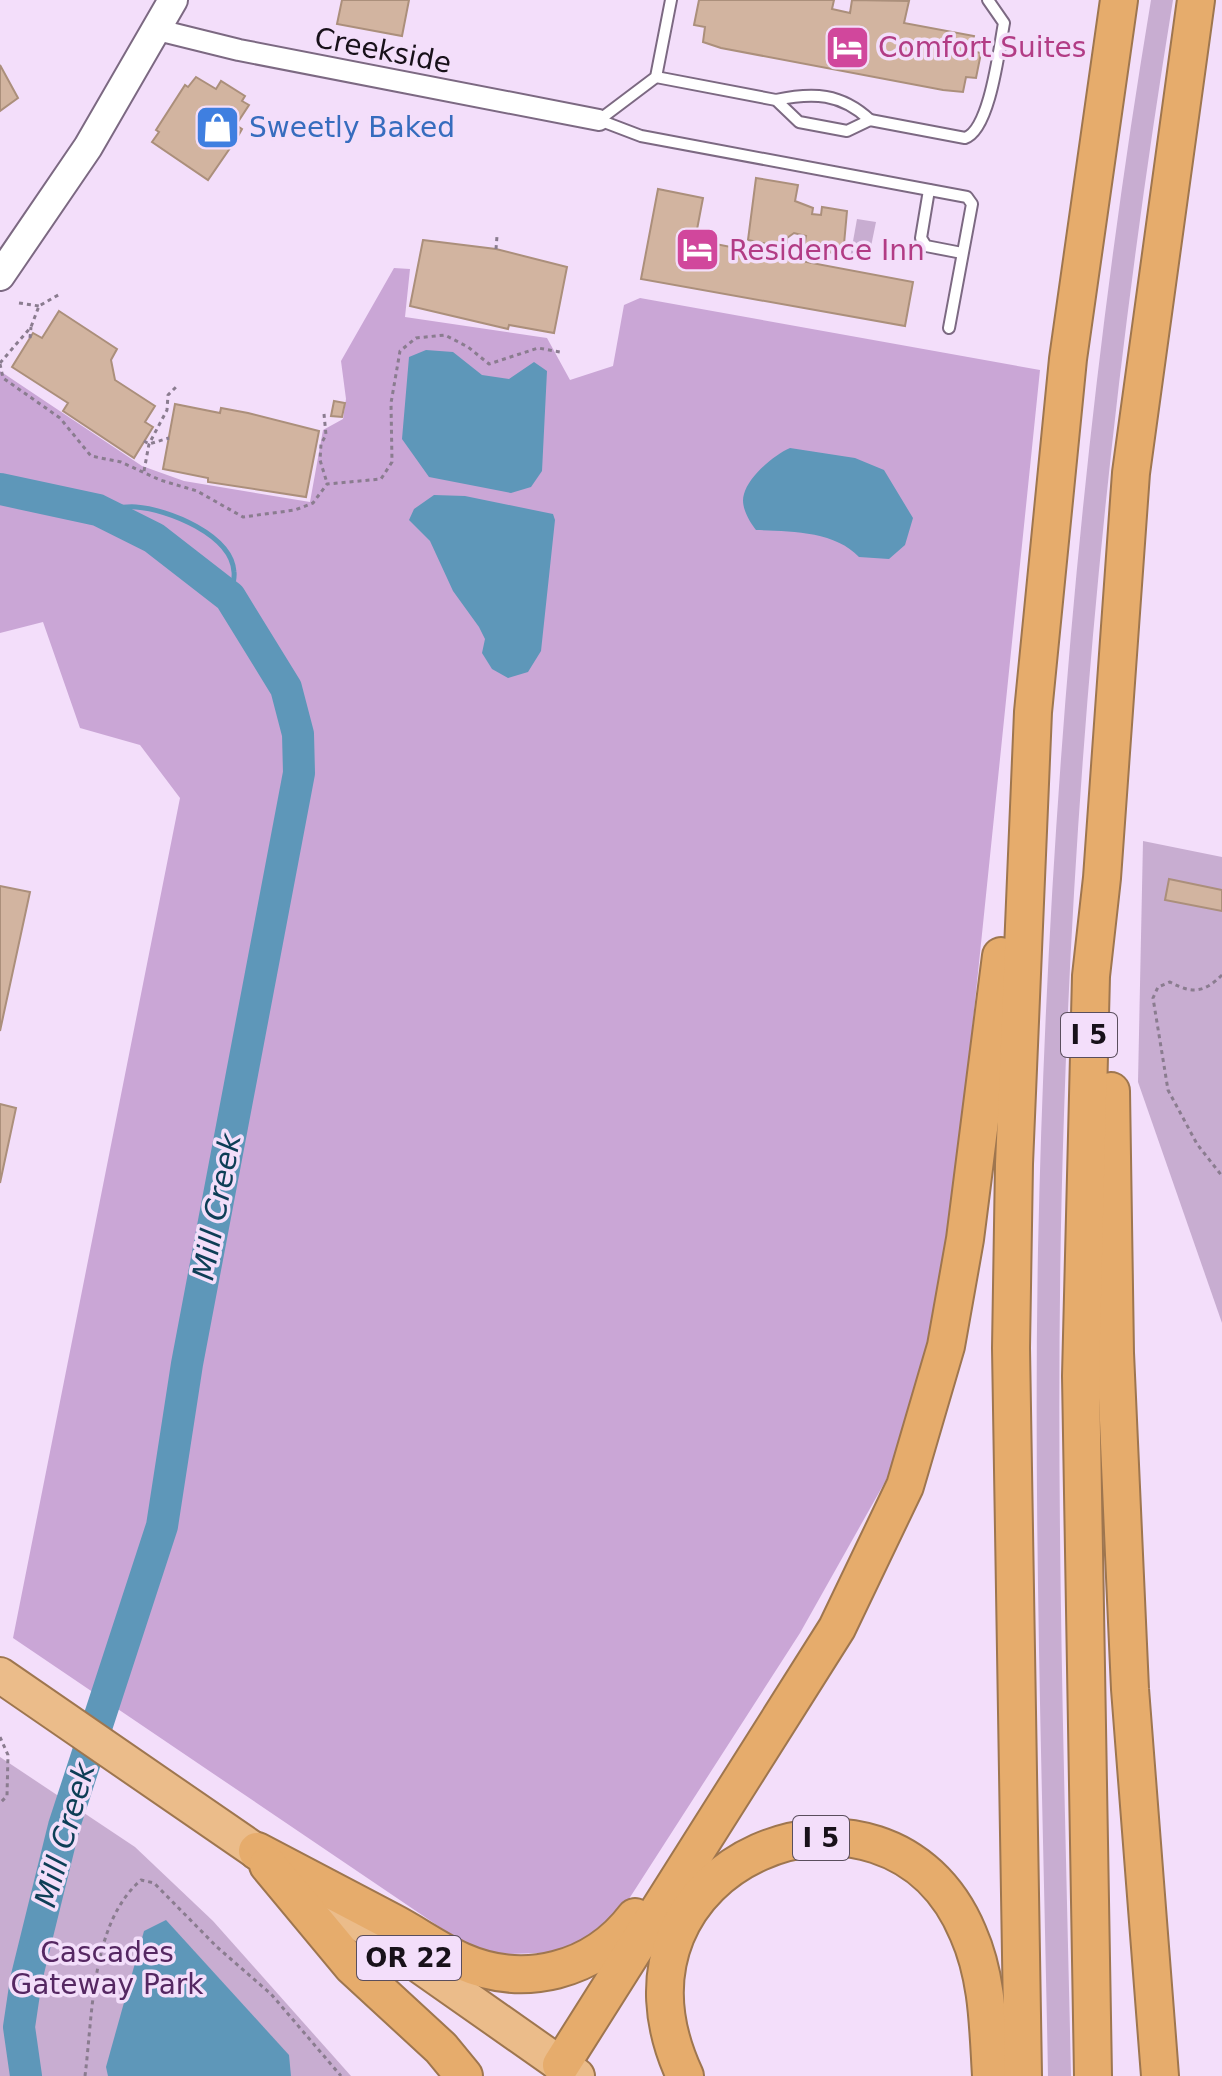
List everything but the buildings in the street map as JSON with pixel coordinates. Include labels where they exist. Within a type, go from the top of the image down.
[{"type":"highway","name":"I 5","points":[[1023,2076],[1011,1348],[1014,1164],[1033,712],[1068,359],[1119,0]]},
{"type":"highway","name":"I 5","points":[[1093,2076],[1082,1274],[1091,976],[1102,878],[1131,473],[1196,0]]},
{"type":"highway","points":[[569,2070],[837,1628],[905,1486],[928,1420],[946,1346],[965,1239],[1033,712]]},
{"type":"highway","name":"I 5","points":[[1102,878],[1112,974],[1110,1128],[1115,1353],[1130,1689],[1160,2076]]},
{"type":"highway","points":[[257,1851],[459,1960],[510,1974],[552,1973],[572,1967],[602,1951],[633,1920],[799,1663],[837,1628]]},
{"type":"highway","name":"OR 22","points":[[0,1675],[569,2070]]},
{"type":"highway","name":"I 5","points":[[685,2076],[669,2037],[664,1990],[666,1967],[682,1922],[706,1889],[733,1864],[774,1844],[818,1838],[854,1841],[891,1853],[942,1891],[968,1931],[978,1959],[985,1991],[991,2076]]},
{"type":"highway","points":[[257,1851],[352,1966],[441,2048],[464,2076]]},
{"type":"main road","points":[[0,276],[88,147],[173,0]]},
{"type":"street","name":"Creekside","points":[[158,30],[239,50],[599,120]]},
{"type":"lane","points":[[599,120],[656,77],[671,0]]},
{"type":"lane","points":[[656,77],[776,100],[805,94],[852,103],[870,120],[965,138],[972,136],[983,122],[1004,23],[988,0]]},
{"type":"lane","points":[[776,100],[799,122],[847,131],[870,120]]},
{"type":"lane","points":[[599,120],[641,136],[967,197],[972,204],[949,328]]},
{"type":"lane","points":[[929,190],[921,238],[926,246],[962,253]]},
{"type":"path","points":[[496,249],[497,236]]},
{"type":"path","points":[[19,303],[39,306],[60,294]]},
{"type":"path","points":[[30,338],[39,306]]},
{"type":"path","points":[[31,327],[0,363],[3,378],[60,418],[91,456],[144,471],[205,495],[243,517],[295,510],[313,503],[327,484],[381,479],[392,462],[391,403],[400,351],[416,338],[433,334],[456,339],[489,364],[538,348],[560,352]]},
{"type":"path","points":[[144,471],[147,442],[167,410],[168,395],[177,386]]},
{"type":"path","points":[[324,414],[326,435],[321,444],[320,460],[327,484]]},
{"type":"path","points":[[147,442],[169,438]]},
{"type":"path","points":[[313,459],[320,460]]},
{"type":"path","points":[[1222,975],[1205,989],[1189,992],[1170,982],[1158,987],[1153,998],[1168,1090],[1197,1144],[1222,1176]]},
{"type":"path","points":[[0,1737],[8,1755],[7,1796],[0,1803]]},
{"type":"path","points":[[85,2076],[107,1926],[127,1892],[141,1880],[154,1883],[217,1947],[271,1994],[341,2076]]},
{"type":"green space","points":[[1151,0],[1173,0],[1132,277],[1100,555],[1070,974],[1059,1354],[1071,2076],[1048,2076],[1039,1663],[1037,1352],[1050,936],[1072,623],[1087,466],[1127,155]]},
{"type":"green space","points":[[857,219],[876,222],[868,261],[850,258]]},
{"type":"green space","points":[[1143,841],[1222,857],[1222,1323],[1138,1082]]},
{"type":"green space","name":"Cascades Gateway Park","points":[[0,1757],[135,1847],[213,1921],[351,2076],[0,2076]]},
{"type":"shaded area","points":[[394,268],[410,269],[405,317],[547,338],[570,380],[613,366],[624,305],[640,298],[1040,370],[961,1138],[934,1319],[915,1402],[890,1473],[800,1633],[627,1902],[570,1952],[481,1955],[13,1638],[180,798],[140,745],[80,728],[43,622],[0,633],[0,371],[142,466],[184,481],[310,502],[323,430],[343,419],[346,399],[341,361]]},
{"type":"water","points":[[426,350],[453,352],[482,375],[509,379],[534,362],[547,371],[542,471],[531,487],[511,493],[429,477],[402,439],[409,357]]},
{"type":"water","points":[[790,448],[855,458],[884,470],[913,518],[905,545],[889,559],[859,557],[849,548],[825,537],[756,530],[744,508],[747,487],[763,467]]},
{"type":"water","points":[[434,495],[465,496],[553,514],[555,520],[541,651],[528,672],[508,678],[492,669],[482,653],[485,639],[479,627],[453,591],[430,541],[409,520],[414,509]]},
{"type":"water","points":[[166,1920],[289,2055],[291,2076],[108,2076],[106,2067],[144,1931]]},
{"type":"waterway","name":"Mill Creek","points":[[0,489],[98,510],[154,538],[230,597],[286,688],[298,734],[299,773],[187,1364],[162,1526],[64,1826],[26,1980],[19,2027],[26,2076]]},
{"type":"waterway","points":[[98,510],[149,509],[196,526],[211,536],[231,559],[234,575],[230,597]]},
{"type":"place","name":"Comfort Suites","points":[[847,47]]},
{"type":"place","name":"Sweetly Baked","points":[[218,127]]},
{"type":"place","name":"Residence Inn","points":[[698,250]]}]
